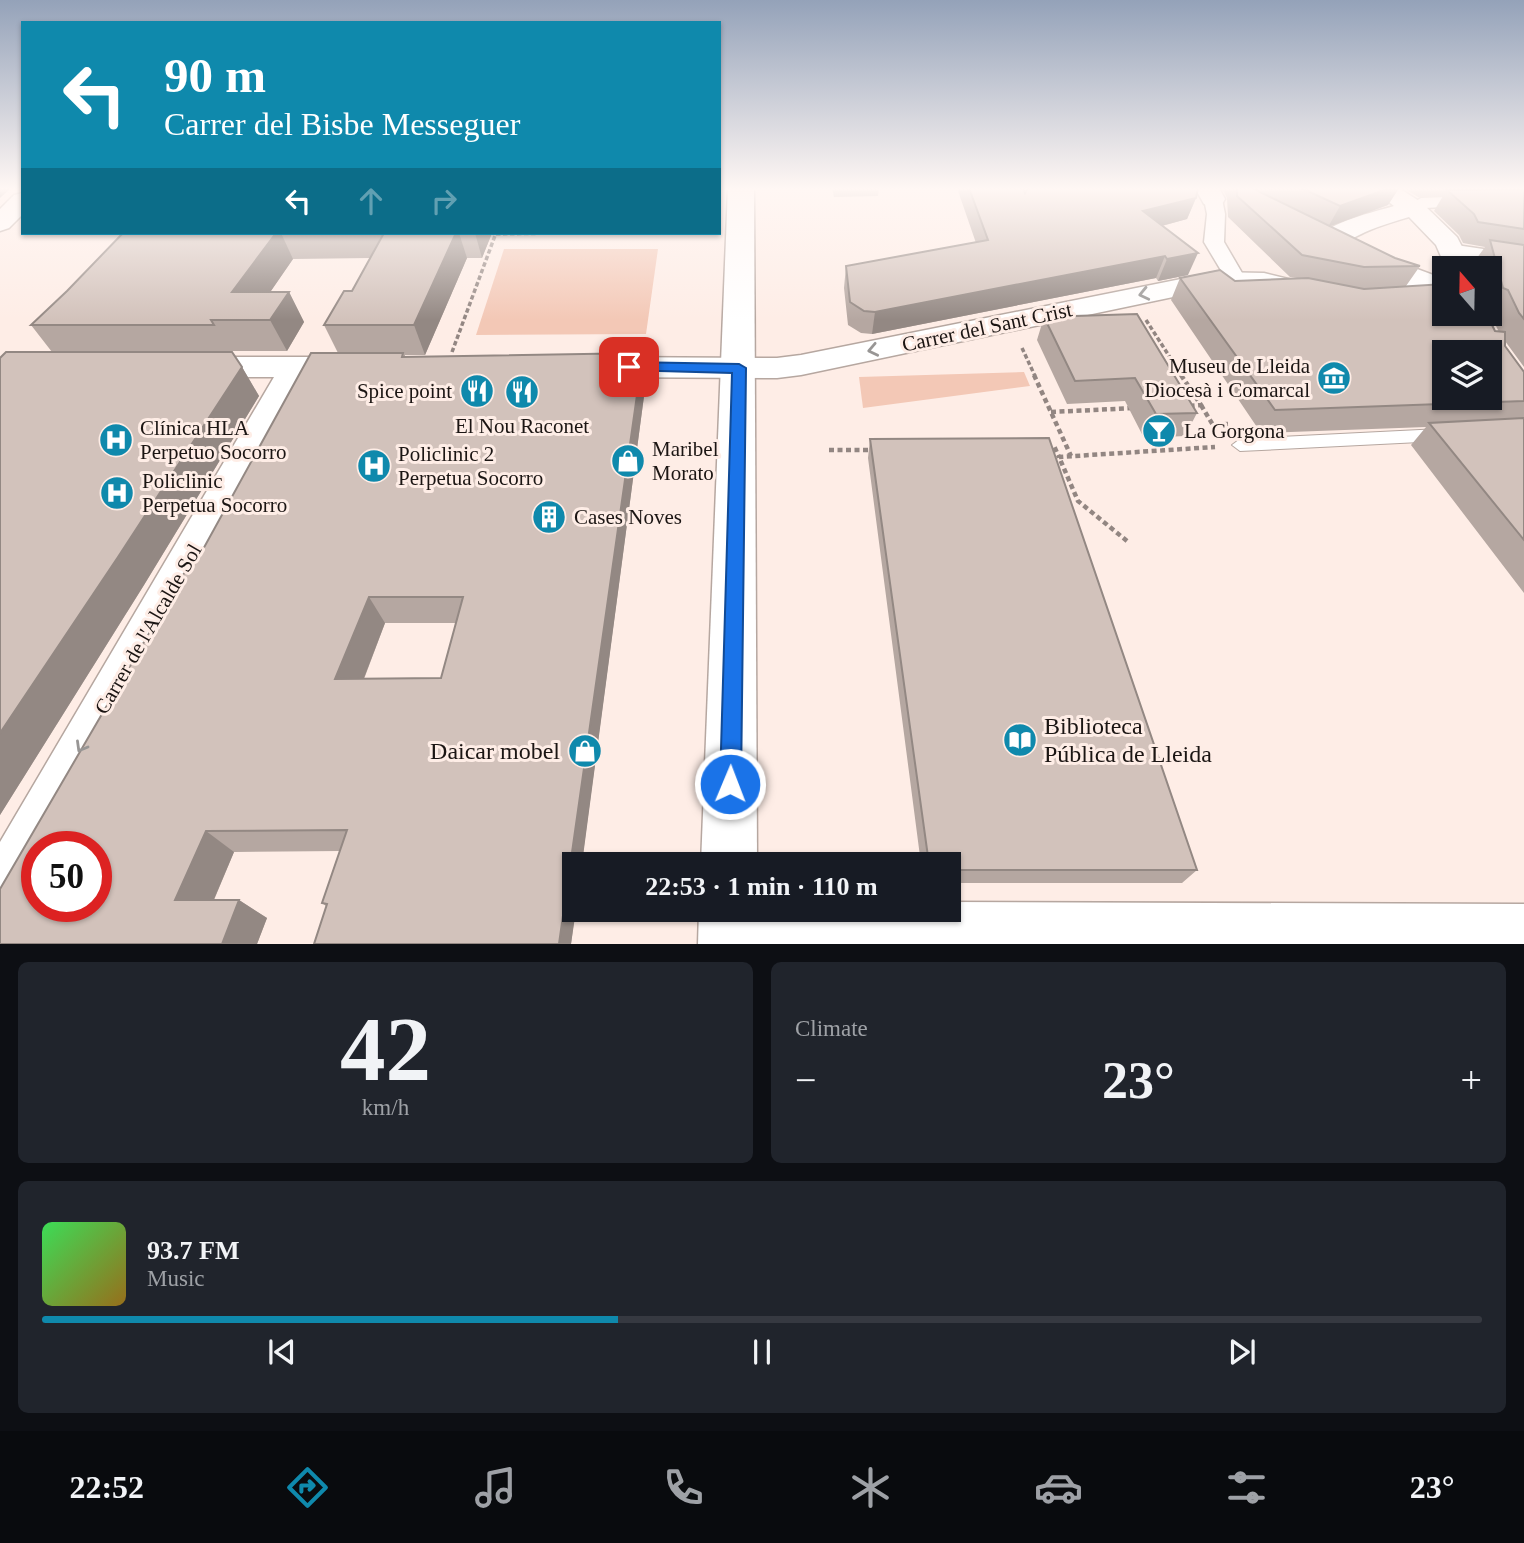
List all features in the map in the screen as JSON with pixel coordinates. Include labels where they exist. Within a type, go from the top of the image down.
[{"type":"main road","points":[[729,852],[741,232]]},
{"type":"street","points":[[1215,232],[1214,242],[1235,278]]},
{"type":"street","points":[[1315,232],[1392,271],[1432,284]]},
{"type":"street","points":[[1330,239],[1345,232]]},
{"type":"street","points":[[1434,232],[1455,256]]},
{"type":"street","points":[[1502,260],[1524,261]]},
{"type":"street","name":"Carrer del Sant Crist","points":[[573,367],[739,368],[801,365],[1235,278],[1265,281],[1322,296]]},
{"type":"street","points":[[1383,298],[1432,296]]},
{"type":"street","name":"Carrer de l'Alcalde Sol","points":[[0,891],[295,367]]},
{"type":"street","points":[[167,368],[379,367]]},
{"type":"street","points":[[728,927],[1502,935]]},
{"type":"lane","points":[[1240,445],[1457,434]]},
{"type":"path","points":[[452,352],[495,235]]},
{"type":"path","points":[[1131,297],[1213,425],[1241,424]]},
{"type":"path","points":[[1010,322],[1071,456]]},
{"type":"path","points":[[1178,406],[1201,405]]},
{"type":"path","points":[[1052,412],[1140,408]]},
{"type":"path","points":[[1059,457],[1240,445]]},
{"type":"path","points":[[1041,447],[1054,446],[1078,501],[1127,541]]},
{"type":"path","points":[[829,450],[880,449]]},
{"type":"shaded area","points":[[504,249],[658,249],[646,334],[476,335]]},
{"type":"shaded area","points":[[1024,372],[1030,386],[863,408],[859,377]]},
{"type":"building","points":[[985,232],[1171,232],[1198,253],[1167,259],[1165,256],[875,312],[864,311],[850,302],[846,266],[988,240]]},
{"type":"building","points":[[1277,232],[1342,232],[1395,258],[1420,266],[1364,267],[1302,255]]},
{"type":"building","points":[[121,235],[275,235],[232,292],[289,292],[270,320],[211,320],[214,325],[31,325]]},
{"type":"building","points":[[383,235],[455,235],[414,325],[324,325],[344,291],[352,291]]},
{"type":"building","points":[[1490,240],[1524,245],[1524,319],[1508,290],[1503,288],[1502,256],[1494,256]]},
{"type":"building","name":"Museu de Lleida Diocesà i Comarcal","points":[[1220,270],[1235,281],[1308,278],[1364,289],[1432,285],[1432,326],[1492,326],[1495,331],[1505,332],[1505,346],[1524,372],[1524,401],[1502,402],[1502,340],[1432,340],[1432,404],[1275,410],[1180,278]]},
{"type":"building","points":[[1137,314],[1197,413],[1156,414],[1135,378],[1075,381],[1044,317]]},
{"type":"building","points":[[6,352],[232,352],[242,367],[0,733],[0,358]]},
{"type":"building","points":[[311,353],[403,353],[402,357],[643,353],[572,852],[562,852],[562,922],[559,944],[314,944],[327,904],[322,903],[347,830],[206,831],[175,900],[239,900],[222,944],[0,944],[0,889],[21,853],[21,922],[112,922],[112,831],[34,831],[197,551],[201,553]],"holes":[[[369,597],[463,597],[441,678],[335,679]]]},
{"type":"building","points":[[1524,418],[1524,540],[1429,423]]},
{"type":"building","name":"Biblioteca Pública de Lleida","points":[[1049,438],[1197,870],[961,870],[961,852],[927,852],[870,439]]},
{"type":"place","name":"Museu de Lleida Diocesà i Comarcal","points":[[1334,378]]},
{"type":"place","name":"Spice point","points":[[477,391]]},
{"type":"place","name":"El Nou Raconet","points":[[522,392]]},
{"type":"place","name":"La Gorgona","points":[[1159,431]]},
{"type":"place","name":"Clínica HLA Perpetuo Socorro","points":[[116,440]]},
{"type":"place","name":"Maribel Morato","points":[[628,461]]},
{"type":"place","name":"Policlinic 2 Perpetua Socorro","points":[[374,466]]},
{"type":"place","name":"Policlinic Perpetua Socorro","points":[[117,493]]},
{"type":"place","name":"Cases Noves","points":[[549,517]]},
{"type":"place","name":"Biblioteca Pública de Lleida","points":[[1020,740]]},
{"type":"place","name":"Daicar mobel","points":[[585,751]]},
{"type":"route","points":[[629,367],[739,368],[730,784]]}]
